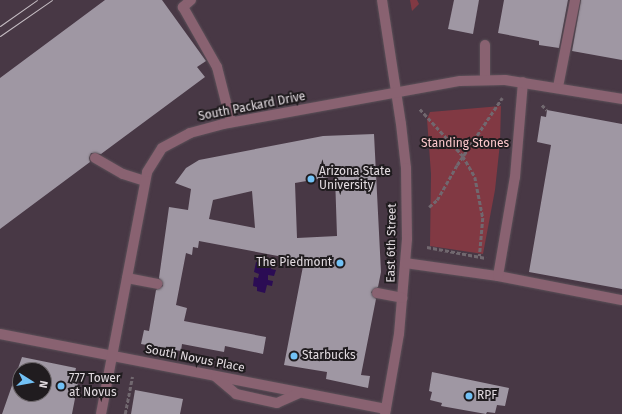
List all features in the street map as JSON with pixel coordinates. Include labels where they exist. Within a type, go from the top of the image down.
[{"type":"street","points":[[192,0],[183,7],[217,67],[231,122]]},
{"type":"street","name":"East 6th Street","points":[[382,0],[398,92],[406,168],[403,298],[386,412]]},
{"type":"street","points":[[558,87],[575,0]]},
{"type":"street","points":[[485,45],[485,80]]},
{"type":"street","name":"South Packard Drive","points":[[101,414],[147,172],[162,148],[190,133],[231,122],[460,81],[485,80],[523,82],[622,99]]},
{"type":"street","points":[[498,276],[515,177],[523,82]]},
{"type":"street","points":[[95,158],[123,174],[145,181]]},
{"type":"street","points":[[405,263],[498,276],[622,300]]},
{"type":"street","points":[[127,278],[157,284]]},
{"type":"street","points":[[377,293],[403,298]]},
{"type":"street","name":"South Novus Place","points":[[0,334],[386,412]]},
{"type":"street","points":[[216,377],[236,394],[277,403],[298,393]]},
{"type":"path","points":[[429,207],[437,200],[463,156],[502,98]]},
{"type":"path","points":[[542,105],[547,110]]},
{"type":"path","points":[[420,109],[463,156],[475,177],[481,199],[482,232],[480,256]]},
{"type":"path","points":[[427,247],[486,258]]},
{"type":"path","points":[[124,414],[132,377]]},
{"type":"shaded area","name":"Arizona State University","points":[[0,0],[622,0],[622,414],[72,414],[79,378],[74,377],[76,368],[52,364],[52,362],[22,358],[21,362],[12,362],[12,386],[2,414],[0,414]]},
{"type":"shaded area","points":[[262,258],[273,260],[271,269],[276,270],[274,276],[268,275],[268,280],[273,281],[272,286],[267,285],[265,293],[257,291],[257,287],[253,286],[254,277],[258,278],[259,274],[254,272],[256,262],[261,263]]},
{"type":"green space","points":[[410,0],[417,0],[419,4],[412,11]]},
{"type":"green space","name":"Standing Stones","points":[[501,106],[500,143],[495,190],[483,254],[430,246],[431,174],[427,119],[430,112]]},
{"type":"building","points":[[105,0],[162,0],[206,61],[197,67],[205,77],[101,154],[91,153],[89,158],[90,162],[0,229],[0,78]]},
{"type":"building","points":[[454,0],[479,0],[473,34],[448,29]]},
{"type":"building","points":[[504,0],[568,0],[559,48],[539,45],[539,41],[498,33]]},
{"type":"building","points":[[581,0],[622,0],[622,60],[572,51]]},
{"type":"building","points":[[547,110],[622,124],[622,289],[529,272],[551,145],[537,142],[541,116],[546,117]]},
{"type":"building","name":"The Piedmont","points":[[374,134],[381,272],[378,287],[371,292],[376,299],[361,375],[370,376],[368,388],[326,379],[327,372],[284,365],[304,261],[199,241],[198,248],[193,247],[192,255],[186,253],[176,305],[187,308],[184,321],[266,337],[263,354],[225,346],[224,352],[182,344],[181,351],[141,344],[144,330],[149,331],[156,290],[163,286],[159,278],[169,207],[188,210],[191,189],[175,183],[186,168],[199,160],[323,136]],"holes":[[[335,176],[337,236],[297,238],[295,183]],[[252,191],[255,228],[209,219],[213,200]]]},
{"type":"building","name":"777 Tower at Novus","points":[[22,357],[47,362],[20,362]]},
{"type":"building","name":"777 Tower at Novus","points":[[52,363],[76,368],[74,377],[79,378],[72,414],[2,414],[12,386],[12,402],[52,402]]},
{"type":"building","name":"RPF","points":[[432,372],[509,388],[505,406],[497,405],[495,413],[487,412],[486,414],[441,406],[442,403],[430,400],[432,392],[429,391]]},
{"type":"building","points":[[135,390],[183,399],[180,414],[131,414]]},
{"type":"tram line","points":[[0,26],[37,0]]},
{"type":"tram line","points":[[0,36],[52,0]]},
{"type":"place","name":"Arizona State University","points":[[311,179]]},
{"type":"place","name":"The Piedmont","points":[[340,263]]},
{"type":"place","name":"Starbucks","points":[[294,356]]},
{"type":"place","name":"777 Tower at Novus","points":[[61,386]]},
{"type":"place","name":"RPF","points":[[469,396]]}]
